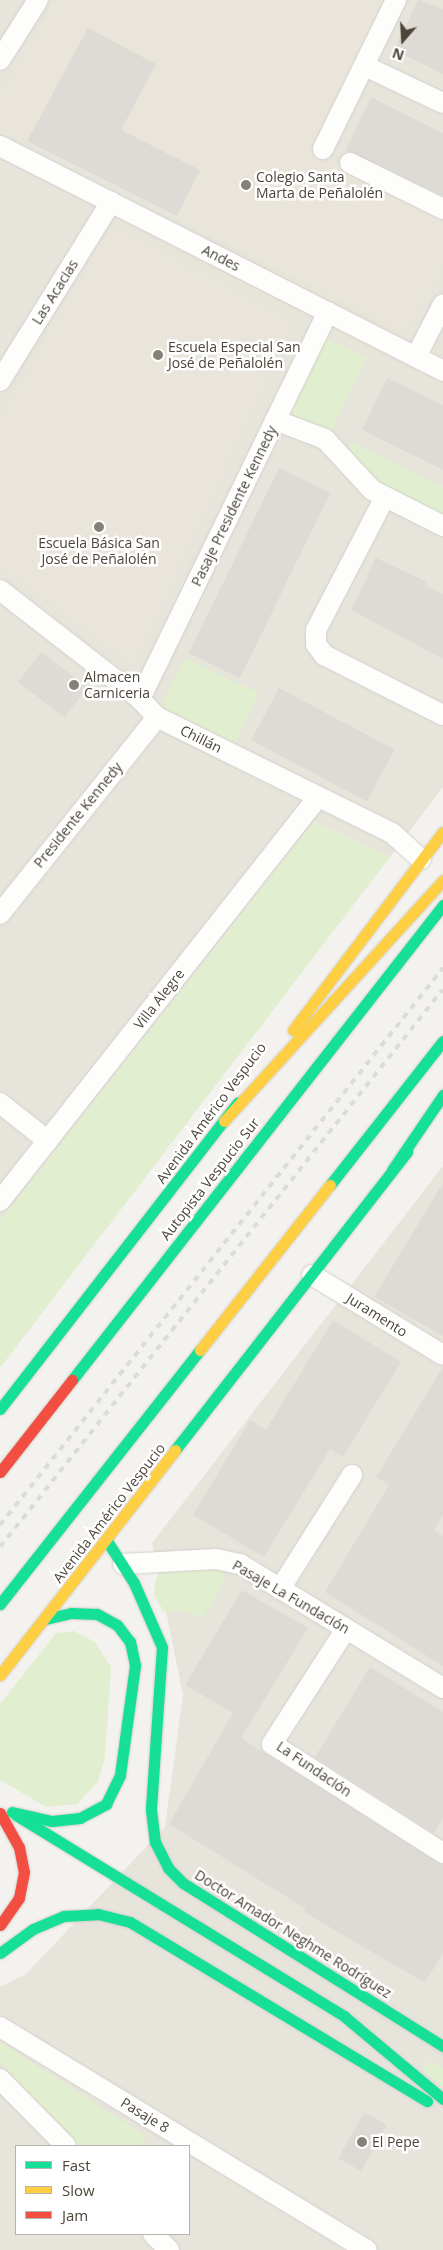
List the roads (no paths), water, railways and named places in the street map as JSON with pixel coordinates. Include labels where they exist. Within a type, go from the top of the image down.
[{"type":"main road","name":"Avenida Américo Vespucio","points":[[0,1409],[224,1121],[443,832]]},
{"type":"main road","points":[[224,1121],[443,880]]},
{"type":"main road","name":"Autopista Vespucio Sur","points":[[0,1472],[443,905]]},
{"type":"main road","points":[[0,1604],[443,1041]]},
{"type":"main road","points":[[392,1170],[443,1095]]},
{"type":"main road","name":"Avenida Américo Vespucio","points":[[0,1675],[107,1541],[392,1170],[443,1108]]},
{"type":"main road","name":"Doctor Amador Neghme Rodríguez","points":[[107,1541],[124,1564],[153,1622],[162,1647],[151,1810],[155,1842],[168,1868],[183,1883],[443,2046]]},
{"type":"main road","points":[[6,1812],[52,1821],[80,1818],[106,1804],[120,1775],[134,1672],[130,1642],[117,1625],[97,1614],[71,1613],[45,1619]]},
{"type":"main road","points":[[0,1804],[6,1812],[19,1847],[24,1872],[19,1898],[0,1925]]},
{"type":"main road","points":[[6,1812],[344,2017],[388,2036]]},
{"type":"main road","points":[[0,1953],[33,1929],[64,1916],[98,1914],[130,1922],[360,2063],[443,2110]]},
{"type":"main road","points":[[344,2017],[443,2098]]},
{"type":"main road","points":[[428,2052],[443,2058]]},
{"type":"street","points":[[0,60],[38,0]]},
{"type":"street","points":[[323,149],[396,0]]},
{"type":"street","points":[[365,66],[443,103]]},
{"type":"street","name":"Andes","points":[[0,146],[443,371]]},
{"type":"street","points":[[350,163],[443,210]]},
{"type":"street","name":"Las Acacias","points":[[0,381],[111,202]]},
{"type":"street","points":[[416,357],[443,304]]},
{"type":"street","name":"Pasaje Presidente Kennedy","points":[[140,699],[328,312]]},
{"type":"street","points":[[275,420],[325,438],[372,490],[443,526]]},
{"type":"street","points":[[386,498],[316,630],[316,644],[324,655],[443,715]]},
{"type":"street","name":"Chillán","points":[[0,590],[140,699],[157,717],[392,833],[421,859]]},
{"type":"street","name":"Presidente Kennedy","points":[[0,914],[157,717]]},
{"type":"street","name":"Villa Alegre","points":[[0,1201],[318,796]]},
{"type":"street","points":[[0,1103],[48,1141]]},
{"type":"street","name":"Juramento","points":[[312,1274],[443,1355]]},
{"type":"street","points":[[280,1589],[352,1475]]},
{"type":"street","name":"Pasaje La Fundación","points":[[124,1564],[228,1560],[280,1589],[443,1688]]},
{"type":"street","name":"La Fundación","points":[[346,1629],[272,1744],[443,1853]]},
{"type":"street","name":"Pasaje 8","points":[[0,2027],[367,2250]]},
{"type":"street","points":[[0,2079],[65,2145]]},
{"type":"street","points":[[154,2235],[169,2250]]},
{"type":"railway","points":[[0,1525],[443,968]]},
{"type":"railway","points":[[0,1547],[443,989]]},
{"type":"place","name":"Colegio Santa Marta de Peñalolén","points":[[246,185]]},
{"type":"place","name":"Escuela Especial San José de Peñalolén","points":[[158,355]]},
{"type":"place","name":"Escuela Básica San José de Peñalolén","points":[[99,527]]},
{"type":"place","name":"Almacen Carniceria","points":[[74,685]]},
{"type":"place","name":"El Pepe","points":[[362,2142]]}]
